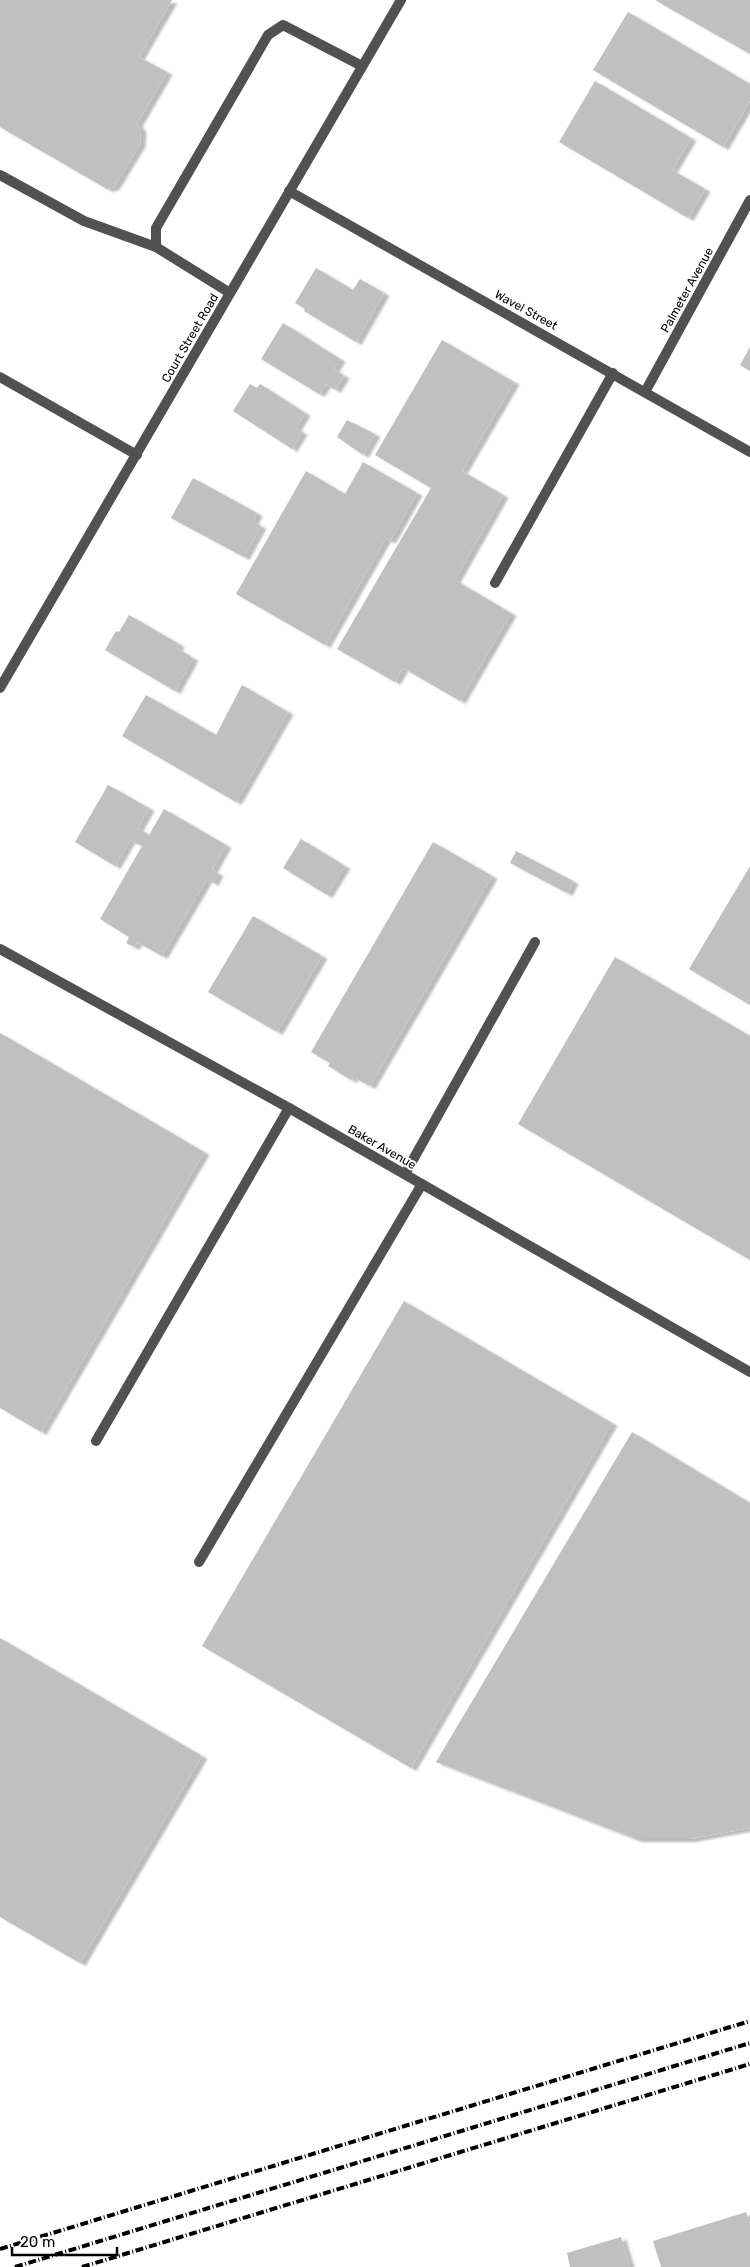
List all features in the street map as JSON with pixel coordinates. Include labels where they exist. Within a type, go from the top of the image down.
[{"type":"street","name":"Court Street Road","points":[[0,688],[401,0]]},
{"type":"street","points":[[156,247],[156,228],[268,35],[283,25],[362,66]]},
{"type":"street","points":[[0,175],[84,221],[156,247],[230,293]]},
{"type":"street","name":"Wavel Street","points":[[289,191],[750,452]]},
{"type":"street","name":"Palmeter Avenue","points":[[646,392],[750,200]]},
{"type":"street","points":[[495,583],[613,373]]},
{"type":"street","points":[[0,377],[137,455]]},
{"type":"street","points":[[405,1174],[534,942]]},
{"type":"street","name":"Baker Avenue","points":[[0,949],[289,1108],[750,1372]]},
{"type":"street","points":[[96,1441],[289,1108]]},
{"type":"street","points":[[199,1562],[422,1184]]},
{"type":"building","points":[[0,0],[172,0],[139,57],[167,72],[137,124],[141,130],[140,144],[114,187],[107,189],[0,127]]},
{"type":"building","points":[[655,0],[750,0],[750,54]]},
{"type":"building","points":[[628,12],[750,84],[750,101],[723,147],[593,70]]},
{"type":"building","points":[[595,81],[691,138],[672,170],[705,189],[688,218],[559,142]]},
{"type":"building","points":[[316,268],[353,290],[360,279],[384,293],[356,342],[304,311],[305,309],[295,303]]},
{"type":"building","points":[[283,323],[340,359],[334,369],[344,376],[335,390],[326,384],[319,394],[261,359]]},
{"type":"building","points":[[442,340],[514,382],[462,471],[503,495],[455,580],[511,613],[460,701],[403,668],[395,682],[337,649],[431,488],[375,455]]},
{"type":"building","points":[[750,347],[750,371],[740,365]]},
{"type":"building","points":[[250,384],[257,388],[260,384],[305,413],[296,428],[302,432],[292,449],[233,411]]},
{"type":"building","points":[[347,420],[375,434],[363,455],[337,437]]},
{"type":"building","points":[[363,462],[417,493],[390,541],[386,538],[325,645],[236,594],[306,471],[345,494]]},
{"type":"building","points":[[193,478],[257,513],[253,522],[261,526],[244,557],[171,518]]},
{"type":"building","points":[[129,615],[179,644],[177,648],[193,658],[175,691],[105,650],[116,631],[119,632]]},
{"type":"building","points":[[242,685],[288,712],[236,802],[122,736],[146,695],[216,735]]},
{"type":"building","points":[[108,785],[149,808],[138,828],[149,835],[164,809],[226,845],[212,870],[218,873],[213,883],[207,879],[162,956],[137,942],[134,947],[126,943],[129,937],[100,919],[142,846],[130,840],[115,866],[75,842]]},
{"type":"building","points":[[301,839],[345,866],[327,895],[283,868]]},
{"type":"building","points":[[433,842],[492,876],[370,1086],[353,1077],[351,1080],[328,1066],[330,1063],[311,1052]]},
{"type":"building","points":[[516,851],[573,881],[567,893],[510,863]]},
{"type":"building","points":[[750,866],[750,1005],[689,969]]},
{"type":"building","points":[[253,916],[322,956],[277,1032],[208,992]]},
{"type":"building","points":[[615,957],[750,1036],[750,1260],[518,1124]]},
{"type":"building","points":[[0,1033],[204,1152],[41,1432],[0,1408]]},
{"type":"building","points":[[404,1301],[612,1423],[411,1768],[202,1646]]},
{"type":"building","points":[[632,1432],[750,1503],[750,1828],[690,1839],[636,1839],[436,1762]]},
{"type":"building","points":[[0,1638],[202,1756],[80,1963],[0,1917]]},
{"type":"building","points":[[746,2212],[750,2225],[750,2267],[661,2267],[653,2241]]},
{"type":"building","points":[[621,2237],[630,2267],[570,2267],[567,2253]]},
{"type":"railway","points":[[0,2249],[750,2021]]},
{"type":"railway","points":[[15,2267],[750,2043]]},
{"type":"railway","points":[[82,2267],[750,2064]]}]
